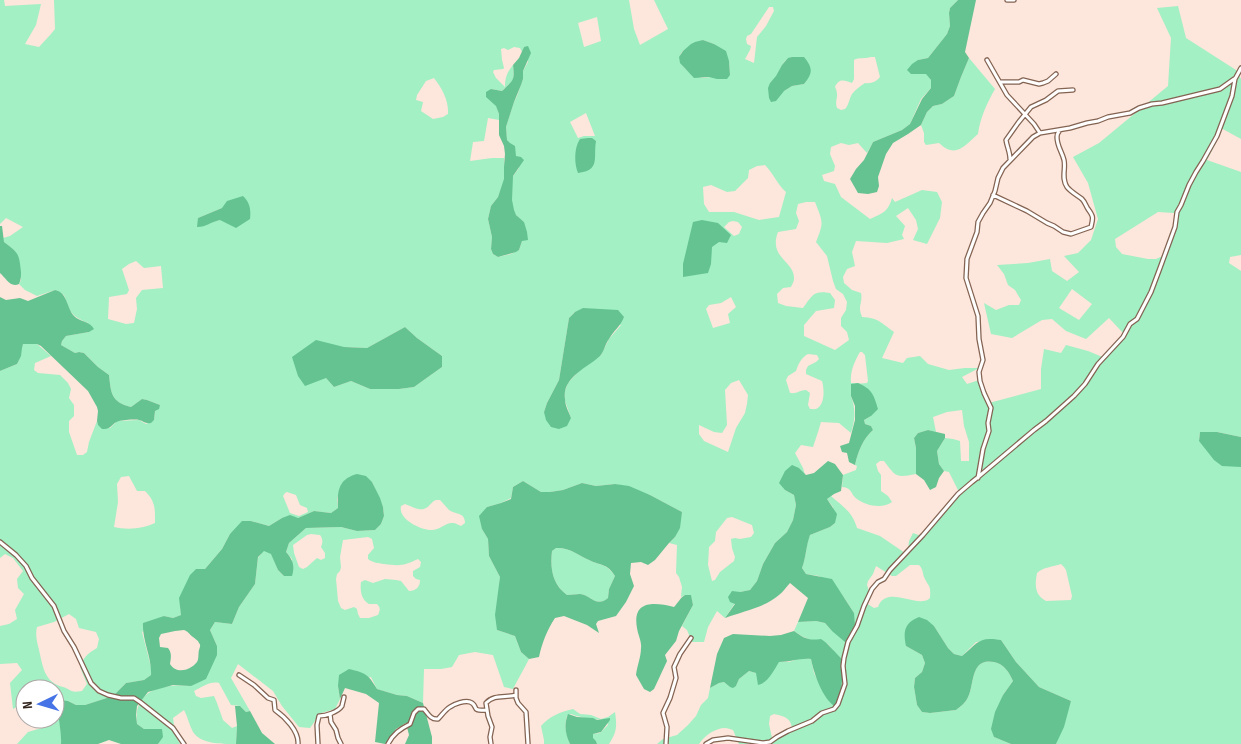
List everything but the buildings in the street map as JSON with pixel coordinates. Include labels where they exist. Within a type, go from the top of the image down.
[{"type":"street","points":[[1007,0],[1014,0]]},
{"type":"street","points":[[987,60],[1007,95],[1040,133]]},
{"type":"street","points":[[706,744],[713,740],[728,738],[763,743],[770,742],[788,731],[812,721],[822,712],[834,708],[838,704],[845,684],[843,666],[848,642],[857,626],[872,589],[878,582],[884,579],[890,570],[923,536],[958,494],[1074,396],[1085,384],[1098,364],[1123,337],[1130,324],[1137,319],[1151,292],[1160,268],[1175,227],[1177,212],[1189,185],[1224,120],[1232,96],[1235,79],[1241,68]]},
{"type":"street","points":[[1000,82],[1019,82],[1023,80],[1043,83],[1056,74]]},
{"type":"street","points":[[977,478],[989,431],[988,422],[991,408],[980,381],[979,372],[983,360],[979,339],[978,316],[966,278],[967,259],[977,232],[978,222],[990,203],[1003,168],[1033,137],[1040,133],[1098,121],[1152,104],[1220,89],[1235,79]]},
{"type":"street","points":[[1010,160],[1006,140],[1031,107],[1046,100],[1058,91],[1073,90]]},
{"type":"street","points":[[993,195],[1027,211],[1063,232],[1071,234],[1091,227],[1092,214],[1084,201],[1066,185],[1064,179],[1064,159],[1057,139],[1060,129]]},
{"type":"street","points":[[0,542],[16,554],[54,606],[64,631],[74,647],[91,683],[99,691],[108,695],[134,698],[173,728],[184,744]]},
{"type":"street","points":[[666,744],[666,727],[663,713],[676,678],[674,667],[691,638]]},
{"type":"street","points":[[239,675],[268,698],[274,700],[275,710],[289,721],[299,739],[298,744]]},
{"type":"street","points":[[516,690],[518,703],[526,712],[528,744]]},
{"type":"street","points":[[491,744],[492,727],[486,710],[486,703],[488,700],[503,696],[510,697],[516,695]]},
{"type":"street","points":[[318,744],[317,719],[319,716],[330,714],[342,705],[344,697]]},
{"type":"street","points":[[388,744],[397,731],[410,724],[414,713],[418,709],[424,709],[435,720],[449,707],[469,701],[477,710],[486,710]]},
{"type":"street","points":[[330,714],[331,722],[341,744]]},
{"type":"green space","points":[[0,0],[4,0],[5,6],[41,4],[36,25],[25,44],[39,47],[55,29],[54,0],[629,0],[634,29],[640,45],[668,29],[654,0],[958,0],[950,8],[950,26],[947,34],[928,58],[918,60],[919,74],[926,73],[931,80],[931,88],[921,99],[910,124],[902,130],[873,142],[867,153],[858,143],[849,145],[841,143],[831,147],[830,154],[835,166],[834,171],[822,175],[824,181],[835,184],[841,197],[870,219],[884,212],[892,198],[895,202],[922,190],[937,192],[942,202],[940,218],[927,244],[913,240],[918,229],[916,220],[908,208],[896,216],[905,226],[902,235],[904,239],[887,243],[856,241],[852,252],[855,266],[847,269],[843,277],[844,283],[852,290],[861,293],[860,310],[862,317],[876,320],[894,332],[882,358],[903,363],[907,358],[920,356],[928,364],[949,370],[979,368],[962,377],[967,384],[979,380],[989,403],[1041,389],[1044,349],[1061,353],[1066,345],[1105,358],[1121,342],[1124,334],[1109,318],[1086,339],[1066,331],[1052,319],[1042,320],[1012,338],[991,334],[984,303],[996,310],[1009,305],[1019,305],[1021,300],[1015,290],[1008,285],[1004,274],[997,265],[1050,259],[1052,271],[1067,281],[1079,272],[1064,256],[1078,253],[1091,240],[1098,219],[1088,183],[1073,157],[1099,143],[1168,86],[1171,38],[1157,8],[1178,6],[1186,38],[1236,70],[1241,79],[1241,139],[1221,128],[1217,141],[1207,160],[1241,172],[1241,255],[1230,257],[1229,263],[1241,271],[1241,437],[1217,432],[1200,432],[1199,440],[1241,467],[1241,744],[1056,744],[1071,701],[1039,687],[1016,662],[1001,640],[976,642],[962,656],[954,654],[948,648],[934,626],[906,646],[922,655],[925,663],[922,672],[915,678],[914,687],[917,705],[922,712],[956,710],[967,699],[974,674],[980,664],[986,662],[998,663],[1006,669],[1013,681],[1003,695],[994,737],[1011,744],[739,744],[733,730],[725,728],[717,729],[710,733],[699,744],[657,744],[663,739],[677,735],[688,725],[708,698],[710,688],[724,682],[730,687],[736,686],[739,679],[749,671],[756,673],[779,662],[789,662],[801,658],[811,659],[814,673],[819,683],[843,686],[843,660],[828,644],[810,640],[794,631],[798,622],[816,621],[825,623],[832,631],[854,613],[840,592],[819,576],[806,574],[802,568],[810,535],[835,523],[833,507],[827,499],[831,496],[847,510],[853,517],[857,528],[880,536],[905,553],[908,550],[909,541],[913,533],[921,536],[959,492],[949,472],[944,471],[939,464],[937,451],[945,438],[960,441],[961,461],[969,461],[969,442],[962,410],[947,412],[933,417],[936,432],[928,430],[918,433],[914,438],[916,474],[900,476],[894,473],[884,461],[876,464],[881,475],[881,491],[892,502],[879,506],[870,505],[855,497],[850,490],[842,487],[843,475],[856,470],[857,466],[855,465],[859,450],[866,437],[873,430],[871,426],[865,424],[864,420],[871,416],[851,396],[854,415],[851,433],[839,423],[821,422],[813,447],[801,445],[795,453],[805,475],[799,468],[785,490],[794,495],[796,505],[793,520],[787,532],[775,543],[763,564],[757,581],[750,590],[740,592],[725,618],[717,611],[708,627],[704,642],[692,642],[687,630],[682,626],[693,605],[691,596],[685,595],[681,597],[682,587],[676,573],[677,545],[669,543],[675,537],[682,512],[650,495],[615,484],[596,486],[582,483],[563,490],[541,492],[523,481],[513,487],[511,498],[487,507],[482,529],[488,539],[489,556],[500,577],[497,630],[515,636],[521,652],[529,659],[513,689],[504,687],[493,655],[475,652],[459,655],[452,667],[424,669],[423,703],[407,696],[377,689],[371,677],[338,686],[340,699],[335,709],[318,714],[310,728],[299,727],[273,691],[238,664],[231,678],[250,711],[246,712],[240,706],[231,705],[219,683],[209,684],[194,691],[196,696],[201,698],[214,696],[223,720],[232,728],[237,726],[236,744],[206,741],[196,736],[184,710],[173,718],[175,734],[180,744],[158,744],[162,737],[137,724],[137,712],[140,703],[152,691],[161,688],[191,686],[217,646],[210,630],[215,622],[232,624],[239,607],[255,584],[258,558],[264,550],[272,554],[278,570],[284,576],[292,576],[292,559],[286,552],[289,543],[306,528],[341,527],[357,531],[375,530],[381,524],[384,516],[383,507],[372,482],[342,483],[337,499],[338,508],[331,513],[314,511],[298,518],[282,518],[269,526],[251,521],[230,534],[222,549],[180,598],[181,615],[173,618],[164,616],[142,632],[151,667],[151,675],[144,680],[126,683],[113,696],[85,705],[76,705],[68,701],[65,703],[65,688],[75,692],[82,691],[87,684],[80,667],[86,656],[97,648],[99,639],[96,632],[79,628],[76,619],[69,614],[54,622],[37,627],[37,641],[45,673],[49,679],[15,679],[15,708],[13,709],[10,683],[22,670],[17,663],[0,664],[0,626],[9,624],[17,619],[15,610],[24,594],[18,588],[17,579],[23,571],[13,558],[5,554],[0,558],[0,371],[17,364],[23,344],[37,344],[51,356],[35,363],[34,370],[38,373],[60,375],[68,383],[71,389],[69,398],[74,405],[74,416],[69,421],[69,432],[77,455],[83,455],[87,452],[97,421],[98,425],[110,428],[117,421],[139,420],[146,424],[154,420],[155,411],[160,405],[142,399],[131,407],[119,402],[113,396],[109,375],[84,353],[75,353],[61,345],[66,336],[89,332],[88,323],[72,313],[64,295],[55,290],[37,296],[25,290],[19,284],[21,280],[14,250],[4,242],[3,238],[10,236],[23,227],[6,218],[0,224]],"holes":[[[769,7],[773,7],[774,11],[766,26],[757,37],[754,63],[745,59],[751,46],[747,44],[746,39]],[[597,17],[601,41],[584,47],[578,23]],[[703,40],[714,44],[729,61],[730,75],[720,78],[703,78],[685,69],[680,61],[682,52]],[[514,47],[520,48],[522,52],[524,47],[528,62],[523,71],[523,79],[506,127],[507,140],[516,156],[519,168],[512,178],[511,191],[515,214],[524,222],[522,241],[519,250],[498,257],[493,254],[491,249],[492,237],[488,219],[491,206],[498,197],[505,179],[504,158],[470,161],[473,142],[484,141],[488,118],[499,120],[491,89],[502,91],[511,82],[514,75],[513,65],[507,75],[505,87],[496,78],[494,70],[504,68],[501,49],[508,50]],[[792,57],[807,80],[804,84],[792,86],[784,91],[770,83],[786,60]],[[875,57],[880,77],[858,88],[852,94],[845,109],[837,108],[835,87],[842,80],[852,83],[854,79],[854,60]],[[434,78],[444,95],[448,114],[433,119],[421,111],[423,102],[416,100],[426,81]],[[586,113],[595,136],[578,138],[570,122]],[[765,165],[771,172],[786,192],[779,217],[759,220],[734,212],[709,212],[704,204],[703,187],[711,185],[727,192],[735,191],[748,178],[749,170],[757,166]],[[815,202],[822,222],[816,242],[827,256],[836,289],[843,294],[847,302],[846,310],[841,318],[841,326],[847,332],[849,340],[835,350],[804,336],[804,325],[816,311],[834,308],[835,300],[830,293],[816,293],[803,308],[778,303],[777,294],[783,288],[791,287],[794,279],[791,268],[776,248],[778,232],[796,229],[799,221],[796,213],[798,204]],[[222,208],[220,220],[212,222],[198,218]],[[1158,212],[1174,213],[1174,231],[1165,255],[1156,259],[1148,259],[1122,254],[1116,247],[1115,239]],[[733,221],[738,222],[742,227],[739,234],[734,236],[724,227]],[[136,261],[144,268],[161,266],[163,288],[142,290],[136,298],[137,309],[134,323],[126,324],[108,319],[109,297],[127,294],[129,290],[122,269]],[[1072,289],[1092,304],[1079,320],[1059,308]],[[731,297],[736,307],[728,314],[730,323],[713,328],[706,309],[709,305],[721,303]],[[575,312],[621,325],[609,339],[601,355],[580,370],[568,383],[565,391],[565,401],[571,418],[544,412],[559,380],[569,318]],[[405,327],[442,356],[442,367],[414,387],[370,389],[351,381],[334,387],[326,378],[344,347],[367,348]],[[860,352],[865,355],[867,383],[851,383],[851,375]],[[808,354],[817,355],[819,359],[808,366],[806,370],[806,374],[822,381],[823,384],[824,394],[822,402],[816,409],[810,409],[808,405],[810,393],[806,390],[790,393],[786,380],[788,376],[796,371],[804,357]],[[739,380],[748,395],[747,404],[728,452],[704,441],[699,434],[699,425],[714,432],[722,433],[727,425],[725,390],[731,383]],[[129,476],[137,491],[145,491],[153,502],[155,523],[135,528],[114,527],[118,502],[117,484],[121,477]],[[287,492],[296,495],[300,505],[307,508],[308,512],[299,516],[290,513],[283,496]],[[440,500],[449,510],[462,515],[465,523],[461,526],[450,523],[430,530],[410,522],[401,511],[401,506],[405,504],[424,509],[433,502]],[[732,517],[752,525],[754,533],[751,537],[731,539],[735,557],[734,561],[712,581],[708,565],[709,547],[715,541],[716,532],[727,518]],[[307,535],[320,535],[322,538],[321,547],[325,553],[325,558],[321,560],[317,558],[303,569],[299,567],[293,545]],[[368,537],[372,539],[374,548],[368,555],[368,559],[376,563],[398,565],[418,559],[421,562],[420,567],[413,571],[413,576],[420,580],[420,582],[416,589],[409,591],[401,581],[396,580],[385,579],[373,583],[365,580],[361,582],[361,592],[364,600],[369,604],[377,604],[380,610],[378,615],[360,618],[357,609],[354,607],[345,610],[341,608],[338,601],[336,579],[341,567],[340,557],[343,540]],[[1061,564],[1066,570],[1072,596],[1071,600],[1046,601],[1037,592],[1037,573],[1042,569]],[[910,565],[919,565],[930,588],[930,598],[925,601],[898,597],[886,598],[881,601],[878,607],[874,608],[866,603],[870,594],[867,585],[868,581],[876,566],[892,576],[896,576]],[[774,714],[789,720],[792,730],[772,738],[769,724],[770,716]]]},
{"type":"green space","points":[[958,0],[976,0],[965,52],[969,58],[954,96],[942,104],[933,106],[927,112],[921,125],[893,143],[886,154],[878,177],[879,186],[877,192],[868,194],[858,193],[850,179],[864,160],[873,142],[902,130],[910,124],[922,99],[931,88],[931,80],[926,74],[911,74],[907,70],[918,60],[928,58],[947,34],[950,26],[950,8]]},
{"type":"green space","points":[[703,40],[726,51],[730,75],[727,79],[694,78],[680,63],[679,57],[683,51],[691,44]]},
{"type":"green space","points":[[528,46],[531,53],[523,71],[523,79],[506,127],[507,140],[515,146],[516,156],[524,160],[513,176],[512,200],[516,215],[524,222],[528,240],[522,241],[519,250],[516,252],[498,257],[493,254],[491,249],[492,237],[488,219],[491,206],[498,197],[504,179],[505,154],[499,135],[499,114],[496,106],[486,97],[486,92],[491,89],[502,91],[511,82],[514,74],[513,65],[524,47]]},
{"type":"green space","points":[[804,57],[811,70],[809,77],[804,84],[792,86],[784,91],[776,101],[771,102],[768,88],[770,83],[782,65],[788,58]]},
{"type":"green space","points":[[969,58],[995,89],[984,111],[978,134],[960,149],[950,150],[939,143],[926,145],[921,125],[927,112],[933,106],[942,104],[954,96]]},
{"type":"green space","points":[[592,138],[596,141],[593,166],[578,173],[575,160],[580,139]]},
{"type":"green space","points":[[243,196],[250,206],[250,219],[236,228],[220,220],[197,227],[198,218],[222,208],[227,201]]},
{"type":"green space","points":[[702,220],[718,223],[731,235],[727,243],[719,242],[712,247],[711,264],[708,273],[683,277],[683,264],[693,222]]},
{"type":"green space","points":[[0,226],[2,226],[4,242],[19,257],[21,278],[19,284],[16,285],[11,284],[0,273]]},
{"type":"green space","points":[[55,290],[65,297],[69,309],[74,316],[90,324],[94,329],[89,332],[66,336],[61,345],[75,353],[84,353],[109,375],[113,396],[119,402],[131,407],[142,399],[160,405],[159,409],[155,411],[154,420],[151,423],[141,420],[123,420],[102,429],[97,421],[97,407],[88,391],[37,344],[23,344],[21,356],[17,364],[0,371],[0,297],[6,300],[20,298],[28,301]]},
{"type":"green space","points":[[583,308],[618,310],[624,317],[600,356],[576,374],[567,385],[565,402],[571,418],[567,426],[559,429],[551,427],[546,420],[544,412],[559,380],[569,318]]},
{"type":"green space","points":[[405,327],[442,356],[442,367],[414,387],[370,389],[351,381],[334,387],[326,378],[305,386],[298,376],[292,357],[316,340],[344,347],[367,348]]},
{"type":"green space","points":[[858,383],[872,393],[878,409],[864,420],[865,424],[871,426],[873,430],[861,446],[855,465],[849,462],[847,453],[842,452],[840,446],[849,443],[855,420],[855,406],[851,396],[851,384]]},
{"type":"green space","points":[[928,430],[945,434],[945,438],[937,451],[939,464],[944,471],[936,487],[930,490],[924,480],[916,474],[914,438],[918,433]]},
{"type":"green space","points":[[1200,432],[1217,432],[1241,437],[1241,467],[1222,466],[1214,460],[1199,441]]},
{"type":"green space","points":[[828,461],[835,464],[843,475],[841,491],[827,499],[837,514],[835,523],[810,535],[802,568],[806,574],[832,579],[854,613],[853,639],[845,642],[825,623],[816,621],[798,622],[808,598],[790,583],[780,594],[767,603],[725,618],[735,604],[730,602],[728,597],[732,591],[750,590],[757,581],[763,564],[775,543],[787,532],[793,520],[796,505],[794,495],[785,490],[779,483],[785,471],[792,465],[799,468],[806,475],[814,473]]},
{"type":"green space","points":[[357,474],[366,476],[372,482],[383,507],[384,516],[381,524],[375,530],[357,531],[341,527],[306,528],[289,543],[286,552],[293,563],[292,576],[284,576],[278,570],[271,554],[264,551],[258,557],[255,584],[239,607],[232,624],[215,622],[210,630],[217,646],[217,655],[206,679],[191,686],[173,685],[148,692],[137,706],[137,724],[144,729],[162,729],[163,737],[158,744],[121,744],[109,740],[98,744],[61,744],[60,729],[65,729],[65,701],[76,705],[85,705],[113,696],[126,683],[144,680],[151,675],[143,623],[164,616],[173,618],[181,615],[179,598],[190,575],[196,569],[205,569],[222,549],[230,534],[242,521],[251,521],[269,526],[290,515],[298,518],[314,511],[331,513],[338,508],[340,486],[346,479]],"holes":[[[184,630],[197,640],[200,645],[197,662],[191,668],[179,670],[170,664],[170,652],[168,648],[160,647],[159,638],[161,634]]]},
{"type":"green space","points":[[523,481],[541,492],[563,490],[582,483],[596,486],[615,484],[629,486],[682,512],[680,528],[675,537],[655,560],[648,565],[641,562],[631,563],[630,574],[634,586],[616,616],[598,621],[596,624],[599,633],[587,625],[564,616],[555,618],[545,637],[539,657],[529,659],[521,652],[515,636],[497,630],[495,615],[500,577],[489,556],[488,539],[482,529],[479,516],[487,507],[511,499],[513,487]],"holes":[[[556,548],[561,548],[604,565],[612,572],[615,576],[609,589],[608,598],[600,602],[580,594],[567,595],[562,591],[555,581],[551,564],[552,551]]]},
{"type":"green space","points":[[556,548],[569,550],[609,569],[615,576],[609,589],[608,598],[600,602],[580,594],[567,595],[562,591],[555,581],[551,564],[552,551]]},
{"type":"green space","points":[[685,595],[691,595],[693,605],[679,631],[676,641],[665,655],[667,661],[654,689],[650,692],[644,689],[636,675],[641,646],[636,619],[638,612],[646,605],[652,604],[674,607]]},
{"type":"green space","points":[[919,617],[927,620],[934,626],[954,654],[962,656],[975,644],[983,640],[1001,640],[1016,662],[1039,687],[1071,701],[1064,727],[1056,744],[1011,744],[994,737],[991,729],[995,712],[1003,695],[1013,681],[1006,669],[994,662],[980,664],[974,674],[967,699],[956,710],[922,712],[917,705],[914,687],[915,678],[922,672],[925,663],[922,655],[906,646],[905,636],[906,628],[910,622]]},
{"type":"green space","points":[[794,631],[806,638],[813,640],[821,639],[843,660],[841,700],[836,707],[831,704],[823,693],[811,659],[779,662],[768,679],[762,684],[758,685],[756,673],[749,671],[739,679],[733,688],[724,682],[710,688],[717,654],[724,638],[733,634],[770,636]]},
{"type":"green space","points":[[349,669],[366,675],[377,689],[407,696],[423,703],[432,737],[432,744],[405,744],[409,735],[406,723],[396,729],[385,744],[375,742],[379,703],[366,694],[345,688],[340,699],[339,675]]},
{"type":"green space","points":[[235,706],[240,706],[246,712],[250,711],[262,733],[275,744],[236,744]]},
{"type":"green space","points":[[573,709],[580,714],[591,715],[601,719],[571,714],[567,716],[566,723],[570,744],[544,744],[541,726],[556,715]]},
{"type":"green space","points":[[615,712],[616,729],[614,736],[609,744],[597,744],[593,739],[593,734],[600,733],[608,725],[606,719],[601,719]]},
{"type":"green space","points":[[568,714],[597,720],[610,718],[610,720],[601,732],[593,734],[597,744],[570,744],[566,729]]},
{"type":"green space","points":[[38,729],[61,729],[61,744],[17,744],[28,732]]}]
